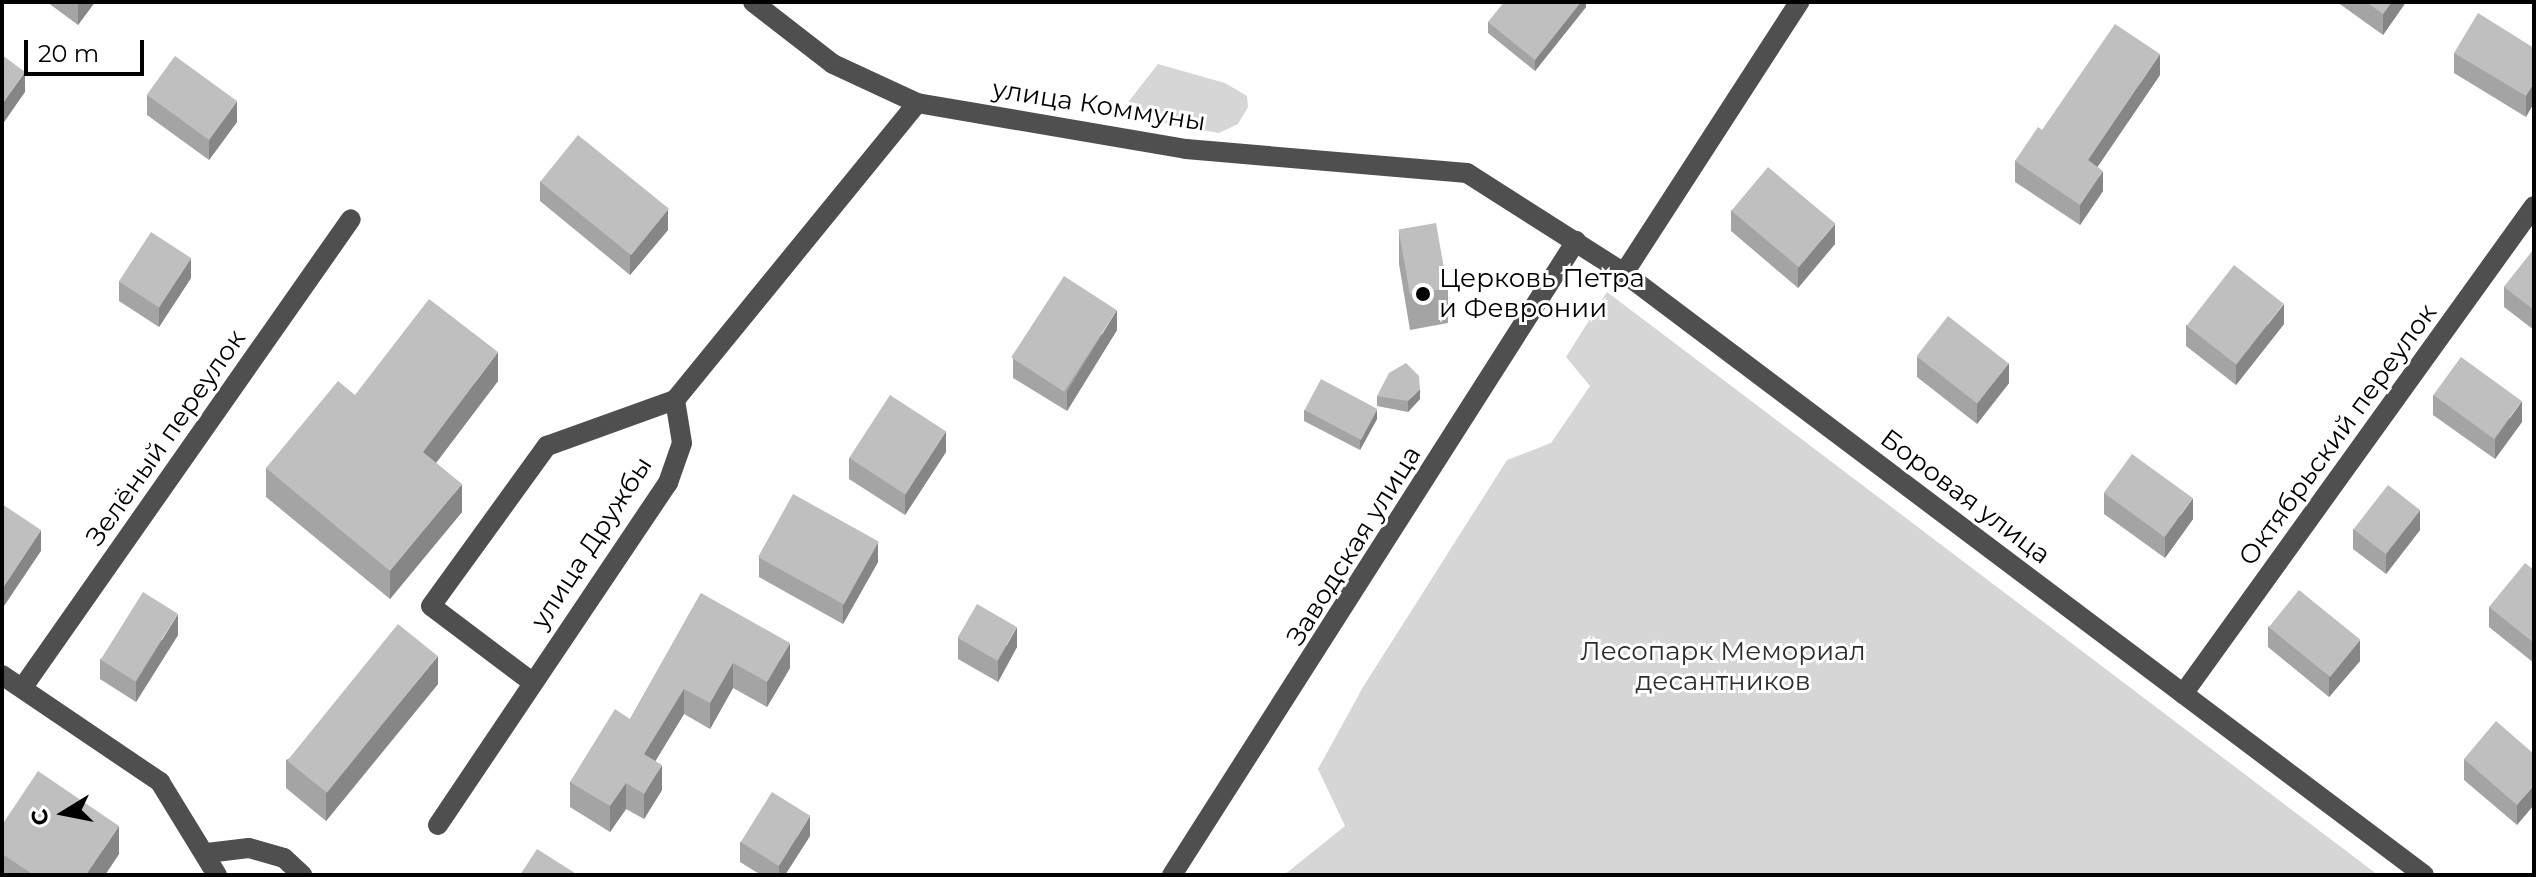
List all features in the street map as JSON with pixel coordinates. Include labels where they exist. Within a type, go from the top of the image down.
[{"type":"street","name":"улица Коммуны","points":[[753,2],[833,64],[917,103],[1186,149],[1467,173]]},
{"type":"street","points":[[1624,273],[1799,2]]},
{"type":"street","points":[[532,682],[431,606],[547,446],[675,400],[917,103]]},
{"type":"street","name":"Боровая улица","points":[[1467,173],[1624,273],[2424,875]]},
{"type":"street","name":"Октябрьский переулок","points":[[2183,694],[2534,206]]},
{"type":"street","name":"Зелёный переулок","points":[[23,687],[351,219]]},
{"type":"street","name":"Заводская улица","points":[[1172,875],[1576,241]]},
{"type":"street","name":"улица Дружбы","points":[[438,825],[668,483],[682,443],[675,400]]},
{"type":"street","points":[[2,675],[160,782],[207,853],[217,875]]},
{"type":"street","points":[[207,853],[249,848],[284,858],[302,875]]},
{"type":"green space","points":[[1158,64],[1225,83],[1247,96],[1248,107],[1238,124],[1219,133],[1118,115]]},
{"type":"green space","name":"Лесопарк Мемориал десантников","points":[[1607,292],[2378,875],[1284,875],[1345,826],[1318,769],[1363,687],[1507,460],[1551,443],[1590,386],[1566,357]]},
{"type":"building","points":[[1504,2],[1581,2],[1535,60],[1488,22]]},
{"type":"building","points":[[2366,2],[2392,2],[2383,14]]},
{"type":"building","points":[[2478,13],[2534,48],[2534,82],[2526,96],[2454,53]]},
{"type":"building","points":[[2115,24],[2160,54],[2088,160],[2103,171],[2080,205],[2015,161],[2038,127],[2042,130]]},
{"type":"building","points":[[2,55],[25,72],[2,104]]},
{"type":"building","points":[[175,56],[237,101],[209,140],[147,95]]},
{"type":"building","points":[[578,135],[669,209],[631,255],[540,182]]},
{"type":"building","points":[[1768,167],[1835,224],[1799,267],[1731,211]]},
{"type":"building","points":[[1436,223],[1447,288],[1410,295],[1399,230]]},
{"type":"building","points":[[151,232],[191,258],[159,308],[119,281]]},
{"type":"building","points":[[2534,249],[2534,310],[2504,287]]},
{"type":"building","points":[[2234,265],[2284,304],[2236,364],[2187,326]]},
{"type":"building","points":[[1064,276],[1117,310],[1064,392],[1011,357]]},
{"type":"building","points":[[429,299],[498,352],[423,452],[462,484],[390,571],[266,468],[338,381],[355,395]]},
{"type":"building","points":[[1948,316],[2009,363],[1977,404],[1917,356]]},
{"type":"building","points":[[2461,357],[2522,401],[2494,439],[2433,395]]},
{"type":"building","points":[[1406,363],[1419,376],[1420,389],[1408,401],[1377,396],[1389,373]]},
{"type":"building","points":[[1321,379],[1378,409],[1361,440],[1305,410]]},
{"type":"building","points":[[890,395],[946,431],[905,494],[849,458]]},
{"type":"building","points":[[2132,454],[2193,498],[2164,537],[2104,493]]},
{"type":"building","points":[[2388,485],[2420,510],[2386,554],[2354,529]]},
{"type":"building","points":[[793,494],[879,542],[844,604],[758,557]]},
{"type":"building","points":[[2,504],[41,530],[2,589]]},
{"type":"building","points":[[2525,563],[2534,570],[2534,643],[2489,607]]},
{"type":"building","points":[[2299,590],[2360,640],[2330,677],[2269,627]]},
{"type":"building","points":[[143,592],[178,614],[135,682],[101,660]]},
{"type":"building","points":[[701,593],[790,643],[767,682],[733,663],[710,703],[684,689],[644,754],[662,765],[644,794],[626,783],[610,806],[570,782],[615,709],[630,719]]},
{"type":"building","points":[[977,604],[1017,627],[997,661],[958,638]]},
{"type":"building","points":[[398,624],[438,656],[327,793],[287,761]]},
{"type":"building","points":[[2496,721],[2534,754],[2534,785],[2517,805],[2464,759]]},
{"type":"building","points":[[38,771],[119,826],[86,875],[34,875],[2,854],[2,825]]},
{"type":"building","points":[[772,792],[810,816],[779,866],[741,842]]},
{"type":"building","points":[[537,849],[578,875],[520,875]]},
{"type":"place","name":"Церковь Петра и Февронии","points":[[1423,294]]}]
